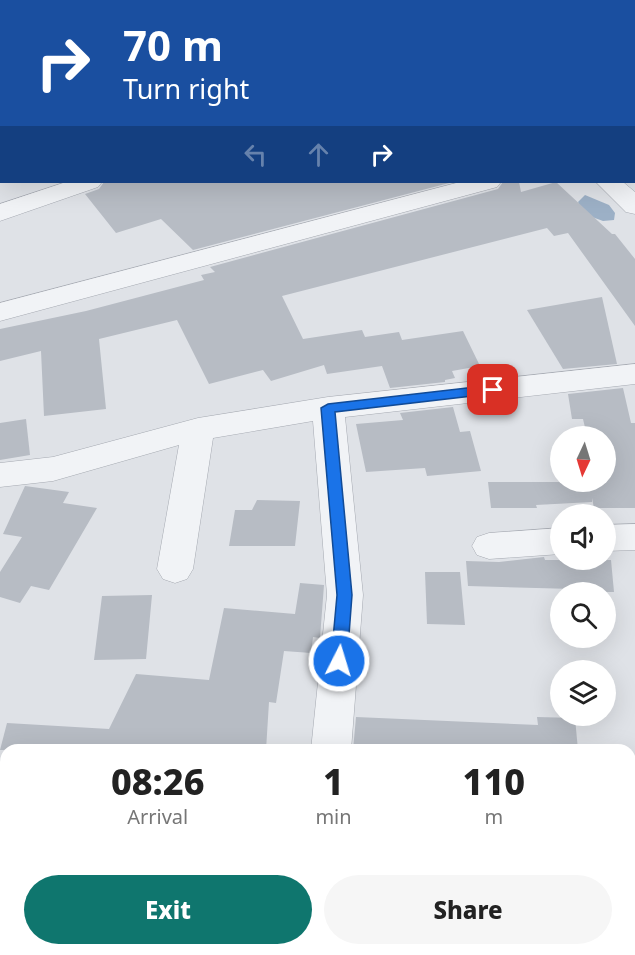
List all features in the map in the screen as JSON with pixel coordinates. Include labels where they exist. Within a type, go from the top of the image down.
[{"type":"street","points":[[0,213],[86,183]]},
{"type":"street","points":[[0,312],[484,183]]},
{"type":"street","points":[[609,183],[635,206]]},
{"type":"street","points":[[0,475],[53,469],[198,429],[328,408],[635,374]]},
{"type":"street","points":[[328,408],[345,595],[332,744]]},
{"type":"street","points":[[175,569],[198,429]]},
{"type":"street","points":[[616,538],[635,537]]},
{"type":"street","points":[[489,546],[550,542]]},
{"type":"water","points":[[585,195],[609,205],[615,213],[614,220],[603,221],[584,214],[578,202]]},
{"type":"building","points":[[103,183],[449,183],[193,250],[161,219],[116,233],[85,194],[99,189]]},
{"type":"building","points":[[502,183],[519,183],[521,192],[557,183],[612,234],[615,234],[635,259],[635,326],[568,233],[554,236],[547,228],[282,296],[303,339],[362,330],[365,337],[399,332],[402,340],[463,331],[480,366],[452,371],[455,378],[445,380],[445,382],[390,388],[382,366],[327,374],[324,365],[271,381],[263,370],[209,384],[177,320],[99,339],[106,409],[44,416],[41,351],[0,361],[0,329],[86,311],[204,280],[201,275],[215,272],[210,267],[498,189]]},
{"type":"building","points":[[602,297],[617,364],[563,369],[527,310]]},
{"type":"building","points":[[623,388],[631,423],[635,423],[635,508],[616,508],[616,504],[593,504],[592,498],[592,502],[536,505],[537,508],[491,508],[488,482],[550,482],[550,492],[616,492],[616,426],[585,426],[583,419],[572,419],[568,394]]},
{"type":"building","points":[[453,407],[460,432],[470,431],[481,471],[427,476],[425,468],[366,472],[356,424],[403,420],[400,413]]},
{"type":"building","points":[[26,419],[30,455],[0,460],[0,423]]},
{"type":"building","points":[[25,486],[69,492],[63,503],[97,508],[49,590],[31,586],[20,603],[0,597],[0,572],[22,537],[3,534]]},
{"type":"building","points":[[257,500],[300,501],[295,546],[229,546],[235,510],[252,510]]},
{"type":"building","points":[[544,557],[545,560],[550,560],[550,570],[612,570],[613,582],[550,582],[550,588],[468,586],[466,561],[499,562]]},
{"type":"building","points":[[425,572],[460,572],[465,625],[427,624]]},
{"type":"building","points":[[300,583],[324,585],[320,638],[313,637],[311,653],[284,651],[276,703],[269,702],[266,744],[2,744],[7,723],[109,729],[136,674],[209,680],[224,608],[295,614]]},
{"type":"building","points":[[152,595],[146,659],[94,660],[102,596]]},
{"type":"building","points":[[356,717],[538,725],[537,717],[550,717],[550,726],[576,726],[577,744],[354,744]]},
{"type":"route","points":[[339,661],[345,595],[328,408],[493,390]]}]
